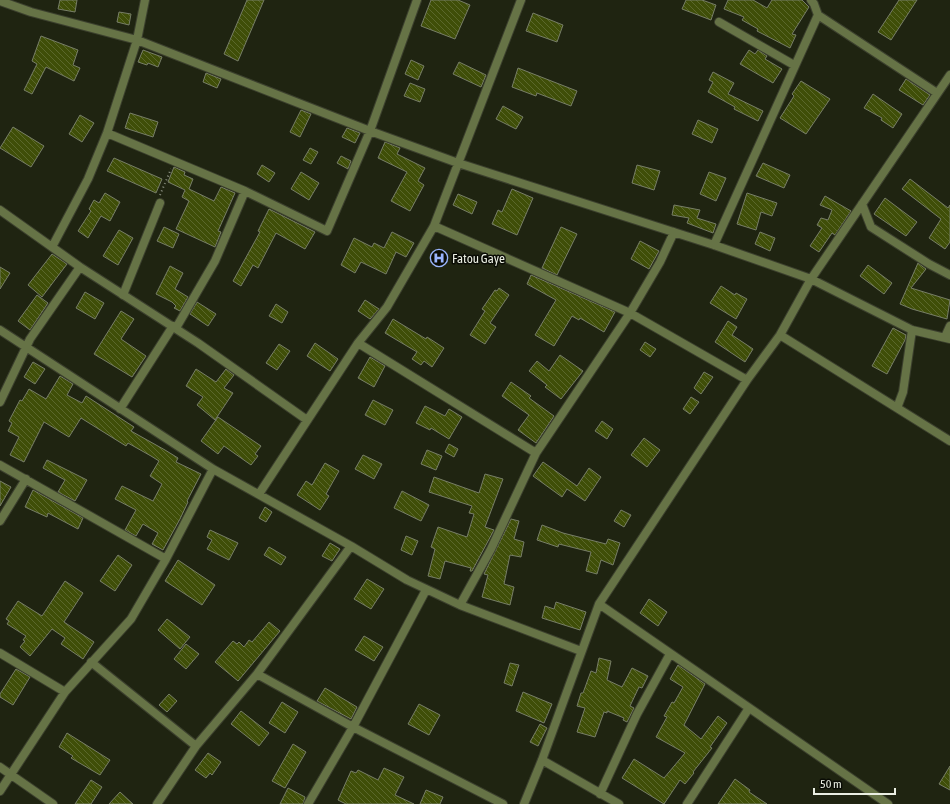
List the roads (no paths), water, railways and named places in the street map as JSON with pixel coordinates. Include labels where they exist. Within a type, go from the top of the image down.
[{"type":"street","points":[[52,247],[88,179],[107,133],[137,40],[145,0]]},
{"type":"street","points":[[107,133],[245,192],[327,231],[370,131],[417,0]]},
{"type":"street","points":[[259,494],[358,343],[387,307],[434,226],[522,0]]},
{"type":"street","points":[[811,0],[818,15],[937,93]]},
{"type":"street","points":[[0,1],[31,12],[137,40],[370,131],[458,163],[714,245],[811,279],[912,330],[947,338],[950,326]]},
{"type":"street","points":[[714,245],[794,65],[818,15]]},
{"type":"street","points":[[719,22],[794,65]]},
{"type":"street","points":[[524,804],[542,760],[599,604],[747,380],[780,335],[811,279],[950,75]]},
{"type":"street","points":[[120,409],[215,261],[245,192]]},
{"type":"street","points":[[123,294],[160,203]]},
{"type":"street","points":[[862,204],[871,227],[929,264],[950,275]]},
{"type":"street","points":[[0,210],[80,267],[174,327],[307,420]]},
{"type":"street","points":[[434,226],[630,313],[747,380]]},
{"type":"street","points":[[460,605],[491,549],[536,453],[630,313],[660,262],[674,232]]},
{"type":"street","points":[[0,402],[30,339],[80,267]]},
{"type":"street","points":[[0,330],[213,469],[351,546],[426,590],[460,605],[581,651]]},
{"type":"street","points":[[897,408],[903,392],[912,330]]},
{"type":"street","points":[[780,335],[950,441]]},
{"type":"street","points":[[358,343],[536,453]]},
{"type":"street","points":[[0,465],[26,478],[166,559]]},
{"type":"street","points":[[0,791],[65,692],[130,619],[166,559],[213,469]]},
{"type":"street","points":[[0,521],[26,478]]},
{"type":"street","points":[[157,804],[196,746],[257,674],[351,546]]},
{"type":"street","points":[[311,803],[426,590]]},
{"type":"street","points":[[599,604],[888,804]]},
{"type":"street","points":[[0,653],[65,692]]},
{"type":"street","points":[[600,794],[637,714],[670,654]]},
{"type":"street","points":[[91,662],[196,746]]},
{"type":"street","points":[[257,674],[353,727],[503,804]]},
{"type":"street","points":[[687,804],[749,708]]},
{"type":"street","points":[[542,760],[619,804]]},
{"type":"street","points":[[0,767],[11,773],[53,804]]},
{"type":"place","name":"Fatou Gaye","points":[[439,258]]}]
